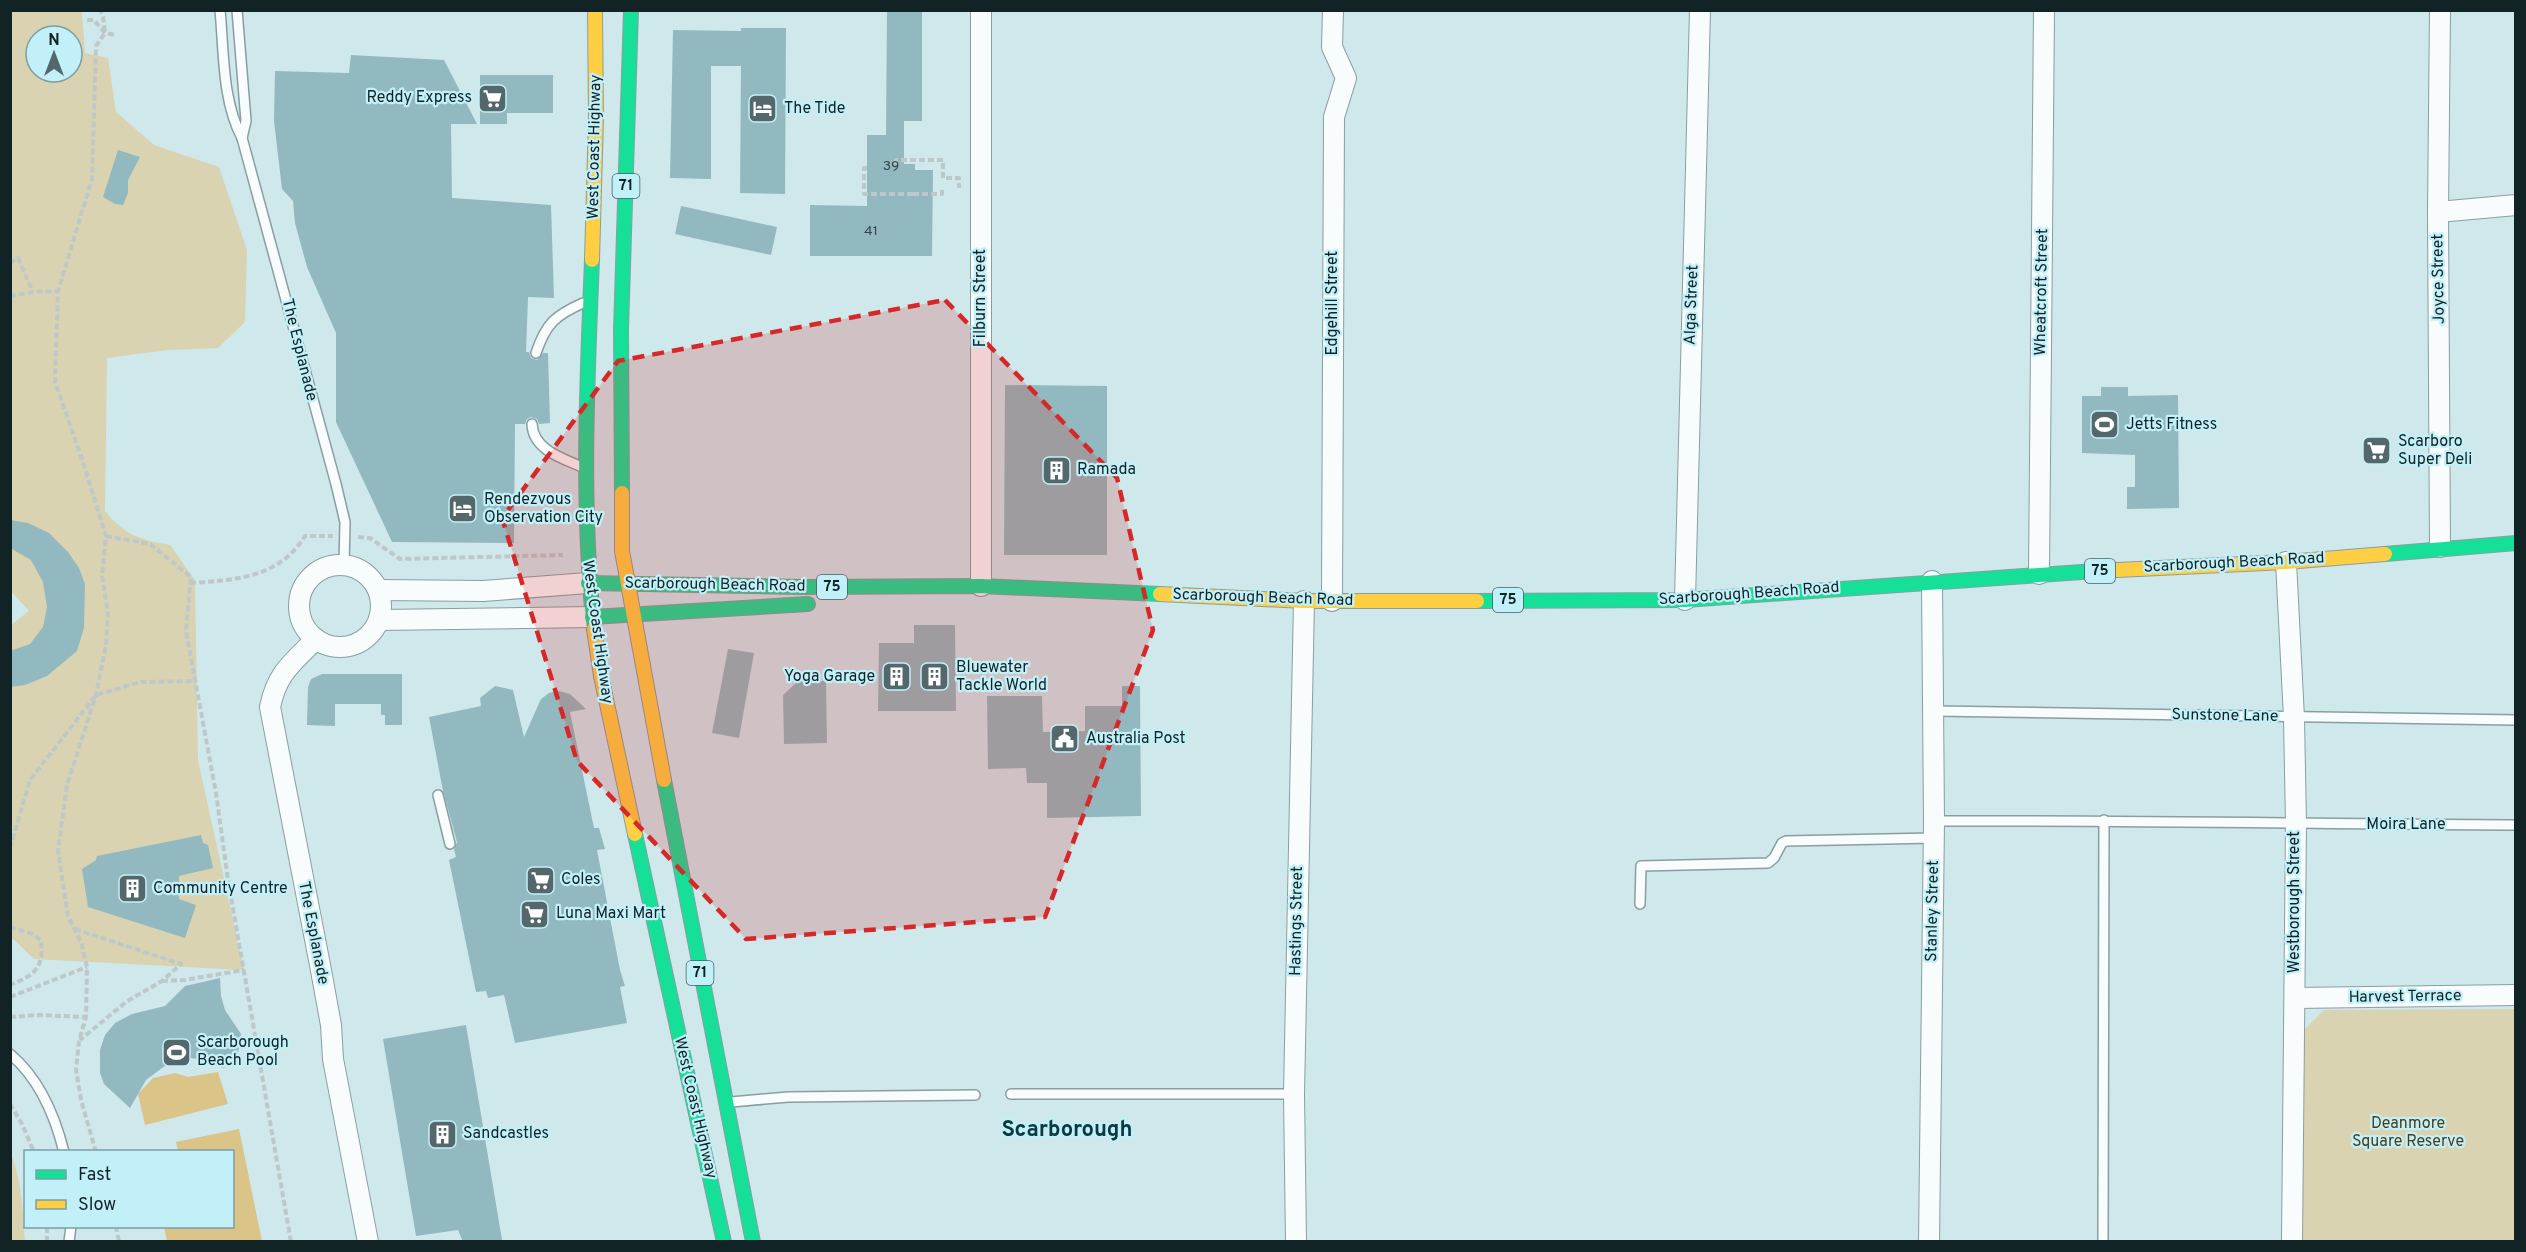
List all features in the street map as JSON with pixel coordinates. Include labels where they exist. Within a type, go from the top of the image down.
[{"type":"main road","name":"West Coast Highway","points":[[595,10],[595,166],[585,468],[585,554],[588,583],[603,688],[724,1242]]},
{"type":"main road","name":"West Coast Highway","points":[[631,10],[621,330],[621,541],[632,616],[753,1242]]},
{"type":"main road","name":"Scarborough Beach Road","points":[[588,583],[981,586],[1304,601],[1685,600],[2039,574],[2286,562],[2516,543]]},
{"type":"main road","name":"Scarborough Beach Road","points":[[850,601],[981,586]]},
{"type":"main road","name":"Scarborough Beach Road","points":[[592,617],[827,603]]},
{"type":"street","name":"Filburn Street","points":[[981,10],[981,586]]},
{"type":"street","name":"Edgehill Street","points":[[1332,601],[1334,117],[1346,78],[1332,47],[1333,10]]},
{"type":"street","name":"Alga Street","points":[[1685,600],[1700,10]]},
{"type":"street","name":"Wheatcroft Street","points":[[2039,574],[2044,10]]},
{"type":"street","name":"Joyce Street","points":[[2440,10],[2438,212],[2440,548]]},
{"type":"street","points":[[2438,212],[2516,205]]},
{"type":"street","name":"Westborough Street","points":[[2286,562],[2294,718],[2296,824],[2292,1242]]},
{"type":"street","points":[[344,565],[364,573],[378,590],[382,604],[379,620],[369,636],[353,646],[333,647],[316,639],[307,631],[301,621],[299,597],[311,577],[321,570],[344,565]]},
{"type":"street","name":"Stanley Street","points":[[1929,1242],[1935,711],[1932,581]]},
{"type":"street","name":"Scarborough Beach Road","points":[[378,590],[483,591],[588,583]]},
{"type":"street","name":"Hastings Street","points":[[1296,1242],[1294,1094],[1304,601]]},
{"type":"street","name":"Scarborough Beach Road","points":[[379,620],[592,617]]},
{"type":"street","name":"The Esplanade","points":[[316,639],[284,670],[274,686],[270,707],[331,1025],[333,1059],[368,1242]]},
{"type":"street","name":"Harvest Terrace","points":[[2295,998],[2516,995]]},
{"type":"lane","name":"The Esplanade","points":[[220,10],[234,124],[242,138],[336,484],[346,537],[344,565]]},
{"type":"lane","name":"The Esplanade","points":[[237,10],[246,121],[242,138]]},
{"type":"lane","points":[[536,353],[547,325],[564,311],[591,299]]},
{"type":"lane","points":[[532,424],[532,431],[541,444],[555,456],[585,468]]},
{"type":"lane","name":"Sunstone Lane","points":[[1935,711],[2516,720]]},
{"type":"lane","points":[[438,795],[450,844]]},
{"type":"lane","points":[[2103,1242],[2104,820]]},
{"type":"lane","name":"Moira Lane","points":[[1640,903],[1641,866],[1768,863],[1774,858],[1782,843],[1786,841],[1934,829],[2104,820],[2516,825]]},
{"type":"lane","points":[[10,1054],[21,1063],[50,1109],[55,1118],[63,1150]]},
{"type":"lane","points":[[1011,1094],[1294,1094]]},
{"type":"lane","points":[[725,1103],[788,1097],[975,1095]]},
{"type":"path","points":[[95,1150],[81,1100],[76,1070],[86,1017],[87,968],[81,942],[68,916],[58,851],[68,785],[96,695],[106,645],[108,614],[102,576],[106,536],[55,381],[58,291],[92,179],[96,46],[105,33],[100,10]]},
{"type":"path","points":[[87,20],[94,20],[105,33],[115,35]]},
{"type":"path","points":[[896,164],[896,160],[944,160],[944,178],[959,178],[959,188]]},
{"type":"path","points":[[867,168],[864,168],[864,194],[942,194],[942,188]]},
{"type":"path","points":[[10,263],[18,258],[33,292]]},
{"type":"path","points":[[10,297],[33,292],[58,291]]},
{"type":"path","points":[[106,536],[150,543],[191,577],[186,631],[216,793],[291,1242]]},
{"type":"path","points":[[190,583],[236,579],[277,565],[290,557],[305,536],[370,538],[400,559],[567,555]]},
{"type":"path","points":[[10,848],[30,780],[96,695],[140,682],[194,681]]},
{"type":"path","points":[[10,927],[32,934],[41,940],[42,954],[37,969],[27,978],[10,985]]},
{"type":"path","points":[[74,929],[181,964],[162,981],[126,1002],[80,1041]]},
{"type":"path","points":[[10,997],[87,968]]},
{"type":"path","points":[[162,981],[185,980],[244,970]]},
{"type":"path","points":[[10,1017],[86,1017]]},
{"type":"path","points":[[10,1104],[33,1150]]},
{"type":"highlighted area","points":[[945,300],[1117,478],[1153,630],[1045,917],[746,939],[577,761],[502,518],[618,361]]},
{"type":"green space","points":[[11,11],[82,11],[83,24],[24,24],[24,84],[84,84],[84,39],[85,53],[108,58],[116,112],[154,145],[219,167],[247,250],[245,322],[218,348],[168,350],[107,358],[105,511],[126,531],[150,541],[170,545],[195,580],[198,760],[244,970],[34,959],[11,937],[11,625],[29,611],[11,591]]},
{"type":"green space","name":"Deanmore Square Reserve","points":[[2515,1009],[2515,1241],[2298,1242],[2303,1031],[2324,1010]]},
{"type":"green space","points":[[10,1152],[23,1207],[25,1241],[11,1241]]},
{"type":"shaded area","points":[[218,1072],[228,1104],[145,1125],[138,1094],[153,1078],[175,1073],[188,1077]]},
{"type":"shaded area","points":[[239,1129],[262,1241],[167,1241],[164,1228],[234,1228],[234,1150],[178,1150],[176,1142]]},
{"type":"building","points":[[887,10],[922,10],[922,121],[904,121],[904,164],[915,164],[915,170],[933,170],[932,256],[810,256],[810,205],[867,206],[867,135],[886,135]]},
{"type":"building","name":"The Tide","points":[[741,28],[786,28],[785,194],[740,193],[741,66],[711,66],[711,179],[670,178],[673,30],[741,31]]},
{"type":"building","points":[[351,55],[444,60],[477,124],[451,124],[452,198],[551,205],[554,298],[528,297],[526,352],[529,352],[531,358],[537,360],[543,353],[548,353],[550,423],[539,424],[537,419],[531,417],[525,424],[515,424],[514,543],[392,542],[336,422],[336,333],[307,267],[295,223],[293,201],[282,189],[274,121],[275,71],[349,73]]},
{"type":"building","points":[[480,75],[553,75],[553,113],[507,113],[507,124],[480,124]]},
{"type":"building","points":[[118,150],[140,157],[128,180],[128,193],[123,205],[115,204],[103,197]]},
{"type":"building","points":[[681,206],[777,227],[771,255],[675,234]]},
{"type":"building","name":"Ramada","points":[[1005,385],[1107,386],[1107,555],[1004,555]]},
{"type":"building","points":[[2101,387],[2128,387],[2128,396],[2178,395],[2179,508],[2127,509],[2127,487],[2135,487],[2135,455],[2082,453],[2082,396],[2101,396]]},
{"type":"building","points":[[10,520],[28,523],[49,533],[68,552],[79,568],[85,584],[84,628],[77,651],[47,676],[25,685],[10,687],[10,651],[30,644],[43,627],[47,607],[43,582],[31,560],[10,548]]},
{"type":"building","points":[[914,625],[955,625],[956,711],[878,711],[879,643],[914,643]]},
{"type":"building","points":[[728,649],[754,653],[739,738],[712,733]]},
{"type":"building","points":[[322,674],[402,674],[402,725],[385,725],[385,715],[381,715],[381,704],[335,704],[335,726],[307,725],[308,687],[311,679]]},
{"type":"building","points":[[798,681],[826,681],[827,743],[784,744],[783,695]]},
{"type":"building","name":"Luna Maxi Mart","points":[[495,686],[513,690],[524,737],[541,699],[549,693],[559,691],[570,694],[586,709],[570,712],[594,828],[599,828],[605,849],[597,850],[625,986],[620,987],[627,1023],[515,1043],[504,995],[488,998],[486,991],[476,992],[449,860],[456,857],[454,849],[457,842],[443,791],[429,717],[481,706],[480,698]]},
{"type":"building","points":[[1122,686],[1140,686],[1141,816],[1047,818],[1047,783],[1027,783],[1026,768],[988,769],[987,696],[1042,696],[1043,732],[1085,731],[1085,706],[1122,706]]},
{"type":"building","name":"Community Centre","points":[[201,835],[203,843],[208,845],[213,868],[179,876],[179,899],[196,905],[185,938],[88,907],[82,869],[96,860],[97,856]]},
{"type":"building","points":[[220,978],[225,1010],[241,1034],[238,1053],[224,1068],[188,1058],[166,1065],[146,1080],[130,1108],[104,1084],[100,1073],[100,1050],[105,1035],[115,1023],[132,1014],[165,1006],[185,986]]},
{"type":"building","name":"Sandcastles","points":[[466,1025],[502,1240],[491,1242],[463,1242],[458,1230],[416,1236],[383,1039]]},
{"type":"traffic: fast","points":[[622,493],[621,330],[631,10]]},
{"type":"traffic: fast","points":[[592,260],[586,491],[594,629]]},
{"type":"traffic: fast","points":[[2385,554],[2516,543]]},
{"type":"traffic: fast","points":[[1477,601],[1685,600],[2096,571]]},
{"type":"traffic: fast","points":[[588,583],[803,587],[981,586],[1160,594]]},
{"type":"traffic: fast","points":[[592,617],[808,604]]},
{"type":"traffic: fast","points":[[664,780],[753,1242]]},
{"type":"traffic: fast","points":[[635,834],[724,1242]]},
{"type":"traffic: slow","points":[[592,260],[596,118],[595,10]]},
{"type":"traffic: slow","points":[[622,493],[622,551],[664,780]]},
{"type":"traffic: slow","points":[[2096,571],[2286,562],[2385,554]]},
{"type":"traffic: slow","points":[[1160,594],[1304,601],[1477,601]]},
{"type":"traffic: slow","points":[[594,629],[601,676],[635,834]]},
{"type":"place","name":"Reddy Express","points":[[493,98]]},
{"type":"place","name":"The Tide","points":[[763,109]]},
{"type":"place","name":"Jetts Fitness","points":[[2105,425]]},
{"type":"place","name":"Scarboro Super Deli","points":[[2377,451]]},
{"type":"place","name":"Ramada","points":[[1056,470]]},
{"type":"place","name":"Rendezvous Observation City","points":[[463,509]]},
{"type":"place","name":"Yoga Garage","points":[[896,677]]},
{"type":"place","name":"Bluewater Tackle World","points":[[935,677]]},
{"type":"place","name":"Australia Post","points":[[1065,739]]},
{"type":"place","name":"Coles","points":[[540,880]]},
{"type":"place","name":"Community Centre","points":[[132,889]]},
{"type":"place","name":"Luna Maxi Mart","points":[[535,914]]},
{"type":"place","name":"Scarborough Beach Pool","points":[[176,1052]]},
{"type":"place","name":"Sandcastles","points":[[442,1134]]},
{"type":"district","name":"Scarborough","points":[[1067,1130]]}]
